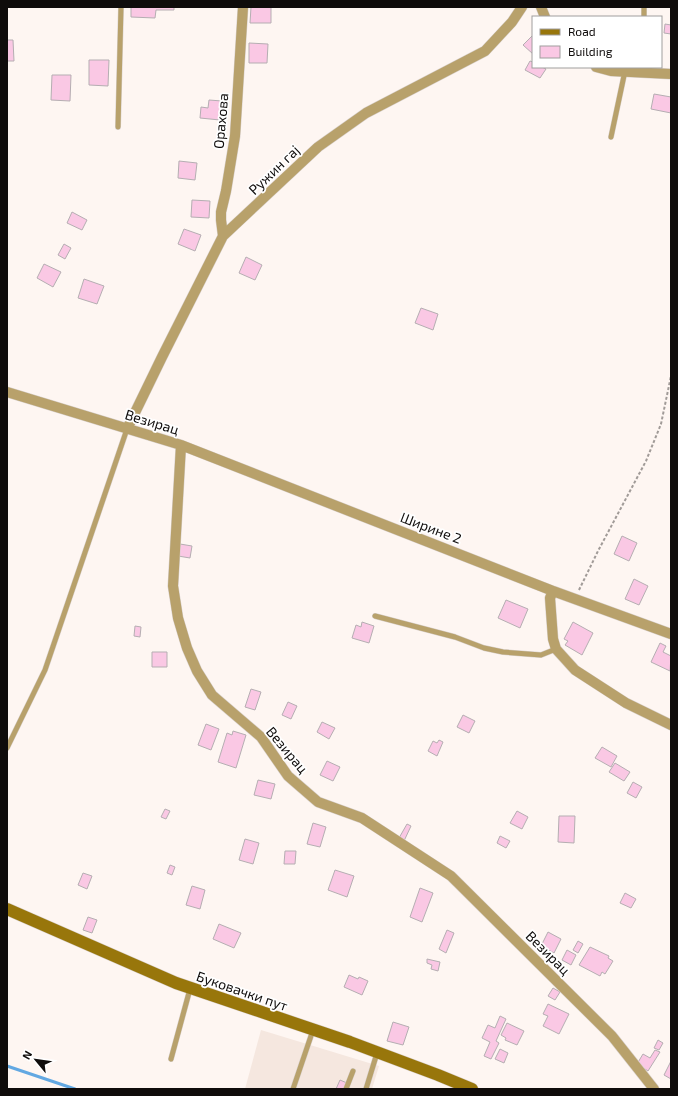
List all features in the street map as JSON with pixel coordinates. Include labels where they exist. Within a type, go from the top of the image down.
[{"type":"street","name":"Орахова","points":[[224,236],[220,220],[234,136],[242,7]]},
{"type":"street","name":"Ружин гај","points":[[127,430],[158,364],[224,236],[318,147],[366,113],[485,51],[512,22],[522,7]]},
{"type":"street","points":[[600,68],[611,71],[645,70],[671,74]]},
{"type":"street","name":"Везирац","points":[[7,392],[127,430],[181,445],[172,586],[178,618],[187,648],[197,671],[212,696],[260,738],[288,776],[318,802],[362,818],[450,876],[612,1036],[654,1089]]},
{"type":"street","name":"Ширине 2","points":[[181,445],[553,591],[671,634]]},
{"type":"street","points":[[553,591],[550,598],[553,639],[556,649],[575,670],[626,703],[671,725]]},
{"type":"street","name":"Буковачки пут","points":[[7,909],[86,945],[190,989],[378,1052],[472,1089]]},
{"type":"lane","points":[[118,127],[121,7]]},
{"type":"lane","points":[[611,137],[625,71]]},
{"type":"lane","points":[[7,748],[44,670],[127,430]]},
{"type":"lane","points":[[375,616],[455,637],[484,648],[504,652],[541,655],[556,649]]},
{"type":"lane","points":[[171,1059],[190,989]]},
{"type":"lane","points":[[293,1089],[314,1030]]},
{"type":"lane","points":[[366,1089],[378,1052]]},
{"type":"lane","points":[[346,1089],[353,1071]]},
{"type":"path","points":[[575,598],[598,551],[646,462],[660,424],[671,376]]},
{"type":"shaded area","points":[[261,1030],[379,1066],[372,1089],[245,1089]]},
{"type":"building","points":[[131,7],[174,7],[174,10],[156,10],[155,18],[131,17]]},
{"type":"building","points":[[251,7],[271,7],[271,23],[250,23]]},
{"type":"building","points":[[665,24],[671,25],[671,34],[664,33]]},
{"type":"building","points":[[532,36],[532,53],[523,45]]},
{"type":"building","points":[[7,40],[13,40],[14,61],[7,61]]},
{"type":"building","points":[[249,43],[268,44],[267,63],[249,63]]},
{"type":"building","points":[[89,60],[109,60],[108,86],[89,85]]},
{"type":"building","points":[[530,61],[532,62],[532,68],[546,69],[540,78],[525,70]]},
{"type":"building","points":[[52,75],[71,75],[70,101],[51,100]]},
{"type":"building","points":[[654,94],[671,97],[671,113],[651,109]]},
{"type":"building","points":[[209,100],[222,101],[220,120],[200,118],[201,107],[208,108]]},
{"type":"building","points":[[179,161],[197,163],[195,180],[178,178]]},
{"type":"building","points":[[192,200],[210,201],[209,218],[191,217]]},
{"type":"building","points":[[72,212],[87,220],[82,230],[67,223]]},
{"type":"building","points":[[184,229],[201,235],[195,251],[178,244]]},
{"type":"building","points":[[64,244],[71,248],[65,259],[58,255]]},
{"type":"building","points":[[246,257],[262,265],[255,280],[239,273]]},
{"type":"building","points":[[44,264],[61,272],[53,287],[37,278]]},
{"type":"building","points":[[84,279],[104,286],[97,304],[78,298]]},
{"type":"building","points":[[421,308],[438,314],[433,330],[415,323]]},
{"type":"building","points":[[622,536],[637,543],[629,561],[614,554]]},
{"type":"building","points":[[180,544],[192,546],[190,558],[178,556]]},
{"type":"building","points":[[634,579],[648,586],[639,605],[625,599]]},
{"type":"building","points":[[506,600],[528,609],[520,628],[498,618]]},
{"type":"building","points":[[362,622],[374,626],[369,643],[352,638],[356,625],[361,627]]},
{"type":"building","points":[[573,622],[593,633],[582,655],[565,645],[568,641],[564,639]]},
{"type":"building","points":[[135,626],[141,627],[140,637],[134,636]]},
{"type":"building","points":[[660,643],[666,646],[663,652],[671,656],[670,671],[651,662]]},
{"type":"building","points":[[152,652],[167,652],[167,667],[152,667]]},
{"type":"building","points":[[251,689],[261,692],[255,710],[245,707]]},
{"type":"building","points":[[288,702],[297,706],[291,719],[282,715]]},
{"type":"building","points":[[463,715],[475,721],[469,733],[457,727]]},
{"type":"building","points":[[322,722],[335,728],[329,739],[317,732]]},
{"type":"building","points":[[206,724],[219,729],[211,750],[198,745]]},
{"type":"building","points":[[233,731],[246,735],[236,768],[218,762],[227,733],[232,735]]},
{"type":"building","points":[[439,740],[443,742],[437,756],[428,751],[433,741],[437,743]]},
{"type":"building","points":[[602,747],[617,756],[611,767],[595,758]]},
{"type":"building","points":[[327,761],[340,767],[333,781],[320,775]]},
{"type":"building","points":[[615,763],[630,772],[624,781],[609,772]]},
{"type":"building","points":[[258,780],[275,784],[271,799],[254,795]]},
{"type":"building","points":[[633,782],[642,787],[636,798],[627,793]]},
{"type":"building","points":[[165,809],[170,811],[166,819],[161,817]]},
{"type":"building","points":[[517,811],[528,817],[522,829],[510,823]]},
{"type":"building","points":[[559,816],[575,816],[574,843],[558,842]]},
{"type":"building","points":[[313,823],[326,827],[320,847],[307,844]]},
{"type":"building","points":[[407,824],[411,826],[404,841],[399,838]]},
{"type":"building","points":[[500,836],[510,841],[506,848],[497,843]]},
{"type":"building","points":[[245,839],[259,843],[253,864],[239,860]]},
{"type":"building","points":[[285,851],[296,851],[295,864],[284,864]]},
{"type":"building","points":[[170,865],[175,867],[172,875],[167,873]]},
{"type":"building","points":[[335,870],[354,876],[347,897],[328,890]]},
{"type":"building","points":[[83,873],[92,876],[87,889],[78,885]]},
{"type":"building","points":[[192,886],[205,890],[200,909],[186,905]]},
{"type":"building","points":[[420,888],[433,893],[422,922],[410,917]]},
{"type":"building","points":[[625,893],[636,899],[631,908],[620,903]]},
{"type":"building","points":[[88,917],[97,920],[92,933],[83,930]]},
{"type":"building","points":[[219,924],[241,933],[234,948],[213,939]]},
{"type":"building","points":[[447,930],[454,933],[446,953],[439,949]]},
{"type":"building","points":[[548,932],[561,939],[554,953],[541,946]]},
{"type":"building","points":[[578,941],[583,944],[578,953],[573,950]]},
{"type":"building","points":[[590,947],[609,956],[608,958],[613,961],[605,974],[602,972],[600,976],[579,965]]},
{"type":"building","points":[[567,950],[576,955],[571,965],[562,960]]},
{"type":"building","points":[[427,959],[440,962],[438,971],[431,969],[432,965],[427,963]]},
{"type":"building","points":[[349,975],[368,981],[362,995],[344,987]]},
{"type":"building","points":[[553,988],[560,992],[555,1000],[548,996]]},
{"type":"building","points":[[548,1004],[569,1014],[559,1034],[543,1026],[548,1016],[543,1014]]},
{"type":"building","points":[[500,1016],[506,1019],[496,1041],[499,1043],[491,1059],[484,1056],[490,1042],[482,1038],[488,1025],[495,1028]]},
{"type":"building","points":[[393,1022],[409,1027],[403,1045],[387,1041]]},
{"type":"building","points":[[507,1023],[524,1031],[517,1045],[505,1040],[506,1038],[501,1035]]},
{"type":"building","points":[[658,1040],[663,1043],[659,1050],[654,1048]]},
{"type":"building","points":[[500,1049],[508,1053],[504,1063],[495,1059]]},
{"type":"building","points":[[655,1050],[660,1052],[648,1071],[637,1064],[643,1054],[650,1058]]},
{"type":"building","points":[[671,1061],[671,1079],[664,1075]]},
{"type":"building","points":[[340,1080],[347,1083],[344,1089],[336,1089]]},
{"type":"waterway","points":[[7,1066],[75,1089]]}]
